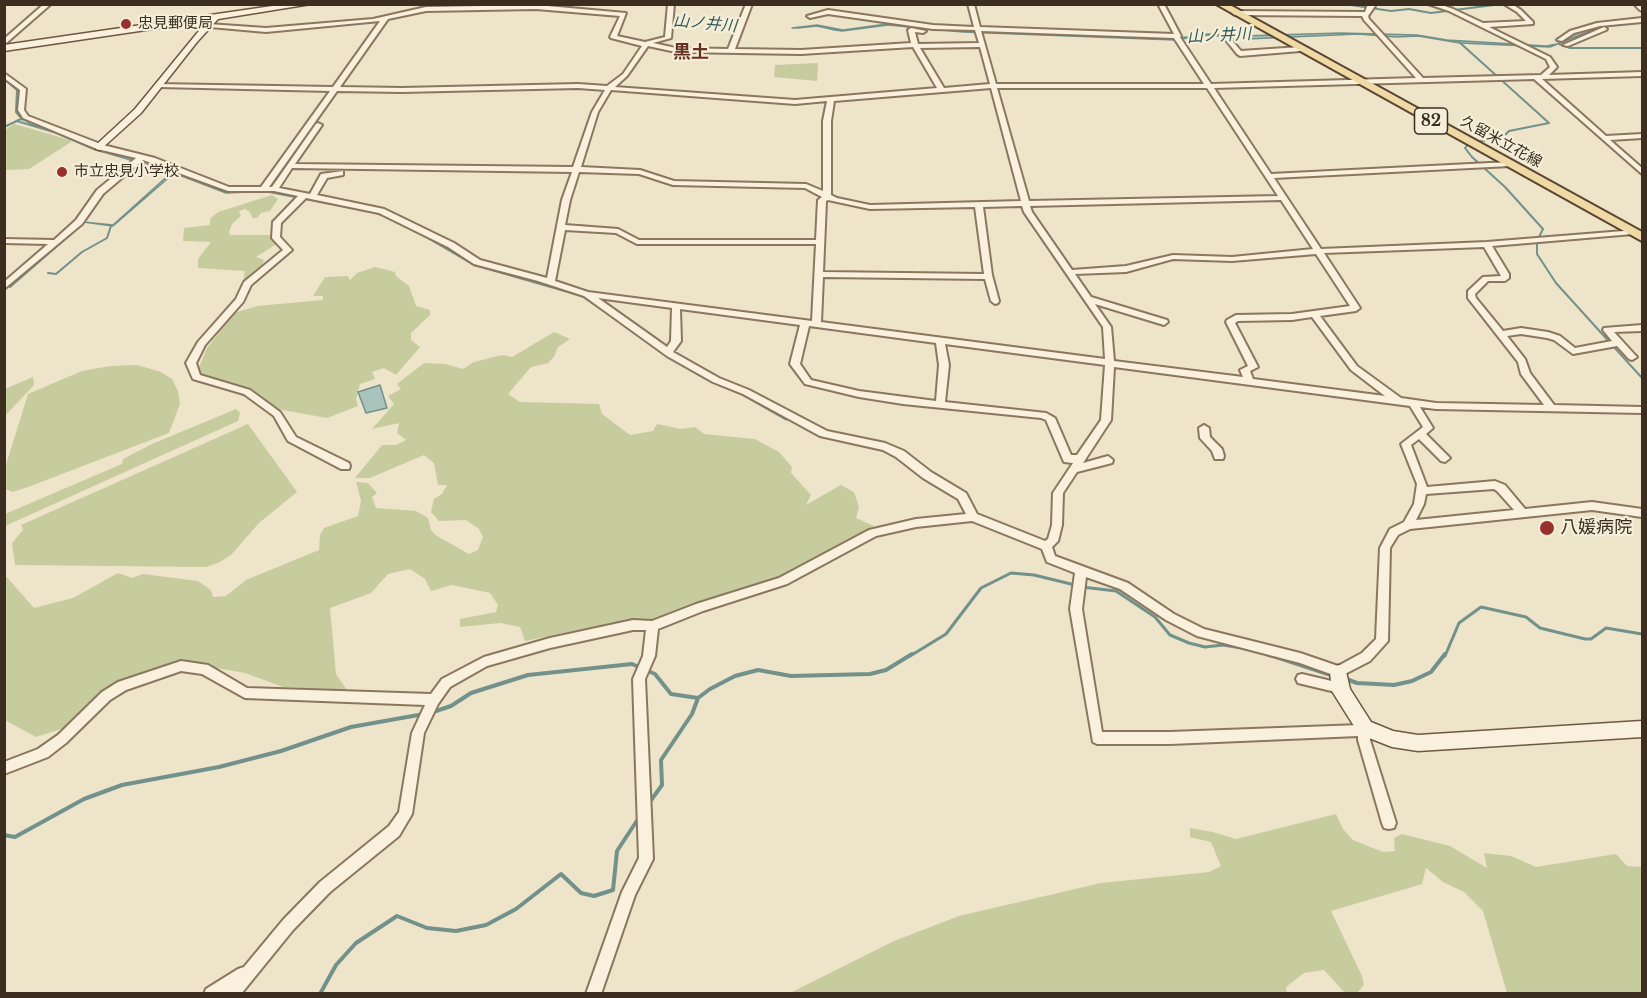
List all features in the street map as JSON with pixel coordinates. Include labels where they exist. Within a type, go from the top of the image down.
[{"type":"main road","name":"久留米立花線","points":[[1220,4],[1639,233]]},
{"type":"street","points":[[4,43],[48,4]]},
{"type":"street","points":[[249,13],[254,4]]},
{"type":"street","points":[[4,48],[212,22],[249,13],[307,4]]},
{"type":"street","points":[[369,17],[386,16],[408,4]]},
{"type":"street","points":[[551,282],[561,227],[595,112],[610,87],[626,75],[643,45],[668,38],[670,4]]},
{"type":"street","points":[[731,50],[749,4]]},
{"type":"street","points":[[971,4],[1026,206],[1107,327],[1110,363],[1106,420],[1058,493],[1057,525],[1053,541],[1047,546]]},
{"type":"street","points":[[1161,4],[1178,36],[1176,36],[1356,308],[1315,315],[1236,318],[1230,322],[1253,366],[1245,370],[1249,381]]},
{"type":"street","points":[[1371,4],[1366,19],[1420,79]]},
{"type":"street","points":[[1431,4],[1484,25],[1548,58],[1554,68],[1540,76]]},
{"type":"street","points":[[1484,25],[1531,23],[1519,11],[1507,4]]},
{"type":"street","points":[[1637,4],[1642,9]]},
{"type":"street","points":[[212,22],[266,30],[386,16],[419,9],[515,6],[624,14],[613,37],[676,50],[801,52],[915,45],[982,45]]},
{"type":"street","points":[[810,16],[828,12],[870,14],[933,27],[979,32]]},
{"type":"street","points":[[1235,13],[1366,14]]},
{"type":"street","points":[[274,189],[386,16]]},
{"type":"street","points":[[1642,20],[1599,24],[1572,32],[1563,43],[1608,28],[1642,26]]},
{"type":"street","points":[[100,147],[129,121],[212,22]]},
{"type":"street","points":[[942,91],[915,45],[911,30],[1176,36]]},
{"type":"street","points":[[1227,38],[1240,53],[1300,49]]},
{"type":"street","points":[[159,85],[402,90],[610,87],[771,102],[831,100],[992,86],[1209,86],[1642,74]]},
{"type":"street","points":[[4,75],[23,89],[21,110],[25,117],[100,147],[141,158],[228,189],[274,189],[381,211],[451,245],[477,262],[587,294],[1399,402],[1552,409],[1642,410]]},
{"type":"street","points":[[1540,76],[1642,172]]},
{"type":"street","points":[[264,188],[340,88]]},
{"type":"street","points":[[827,196],[826,121],[831,100]]},
{"type":"street","points":[[1604,138],[1642,136]]},
{"type":"street","points":[[4,287],[79,222],[100,192],[141,158]]},
{"type":"street","points":[[1269,176],[1510,164]]},
{"type":"street","points":[[289,166],[576,173]]},
{"type":"street","points":[[345,466],[292,439],[277,414],[247,392],[196,377],[191,363],[201,344],[240,300],[247,284],[288,250],[276,238],[277,222],[308,196],[324,176],[332,172],[640,172],[673,183],[806,186],[827,196],[863,207],[1026,206],[1284,198]]},
{"type":"street","points":[[816,325],[822,200],[827,196]]},
{"type":"street","points":[[979,206],[988,277],[995,301]]},
{"type":"street","points":[[561,227],[618,231],[637,242],[821,242]]},
{"type":"street","points":[[1072,272],[1126,269],[1173,257],[1232,259],[1320,251],[1487,244],[1639,233]]},
{"type":"street","points":[[4,241],[56,242]]},
{"type":"street","points":[[1487,244],[1506,273],[1505,278],[1486,279],[1471,292],[1522,361],[1526,374],[1552,409]]},
{"type":"street","points":[[819,274],[988,277]]},
{"type":"street","points":[[587,294],[668,352],[716,380],[746,392],[824,434],[885,447],[900,454],[927,475],[962,495],[973,517]]},
{"type":"street","points":[[1089,299],[1164,322]]},
{"type":"street","points":[[668,352],[676,341],[676,306]]},
{"type":"street","points":[[1315,315],[1354,368],[1399,402]]},
{"type":"street","points":[[805,323],[795,364],[808,382],[859,394],[1043,415],[1050,418],[1068,459],[1081,459]]},
{"type":"street","points":[[1632,357],[1607,330],[1642,328]]},
{"type":"street","points":[[1500,334],[1521,332],[1548,335],[1557,338],[1573,351],[1619,343]]},
{"type":"street","points":[[940,340],[944,365],[940,405]]},
{"type":"street","points":[[1408,525],[1419,504],[1422,484],[1406,444],[1428,428],[1413,403]]},
{"type":"street","points":[[1204,428],[1205,438],[1217,449],[1219,456]]},
{"type":"street","points":[[1421,435],[1445,458]]},
{"type":"street","points":[[1074,470],[1108,460]]},
{"type":"street","points":[[1421,491],[1495,484],[1502,488],[1523,514]]},
{"type":"street","points":[[1302,680],[1339,680],[1382,641],[1385,548],[1394,532],[1408,525],[1592,506],[1642,513]]},
{"type":"street","points":[[231,993],[248,971],[326,887],[394,831],[405,814],[418,732],[434,700],[446,683],[484,662],[550,643],[633,625],[652,626],[700,607],[783,581],[873,533],[916,523],[973,517],[1047,546]]},
{"type":"street","points":[[1047,546],[1051,559],[1124,586],[1170,617],[1201,633],[1300,658],[1339,680],[1365,729],[1364,740],[1389,824]]},
{"type":"street","points":[[1081,572],[1076,609],[1097,738],[1170,738],[1365,729],[1392,739],[1418,743],[1642,729]]},
{"type":"street","points":[[593,993],[629,892],[646,859],[639,679],[649,656],[652,626]]},
{"type":"street","points":[[4,768],[43,753],[63,739],[106,696],[122,686],[181,666],[204,669],[245,693],[434,700]]},
{"type":"street","points":[[211,993],[248,971]]},
{"type":"green space","points":[[818,63],[817,81],[774,77],[775,65]]},
{"type":"green space","points":[[14,124],[71,142],[29,169],[5,170],[5,130]]},
{"type":"green space","points":[[272,195],[278,199],[270,211],[261,213],[257,218],[252,218],[250,212],[245,209],[239,211],[241,216],[232,224],[229,232],[230,235],[279,235],[280,240],[275,245],[256,257],[264,260],[259,273],[243,282],[245,271],[198,268],[198,259],[211,242],[183,241],[184,228],[210,225],[210,219],[218,212]]},
{"type":"green space","points":[[375,267],[395,272],[396,276],[409,286],[416,306],[430,310],[430,315],[411,333],[411,340],[420,347],[396,375],[384,368],[372,372],[375,379],[360,384],[356,399],[358,406],[327,418],[277,409],[214,385],[197,372],[207,348],[234,313],[257,306],[323,300],[323,296],[313,296],[325,277],[348,276],[350,280],[357,273]]},
{"type":"green space","points":[[554,332],[570,339],[558,347],[554,357],[548,363],[531,367],[508,394],[520,402],[599,404],[602,414],[630,435],[653,431],[657,424],[681,429],[695,427],[704,434],[755,439],[779,452],[792,467],[791,473],[811,495],[806,505],[841,485],[854,492],[859,507],[856,518],[874,526],[775,579],[653,620],[632,619],[525,641],[520,627],[500,623],[460,627],[460,619],[496,612],[498,605],[490,593],[452,585],[431,591],[425,579],[410,569],[388,574],[371,593],[330,608],[336,674],[347,690],[283,687],[245,673],[204,666],[159,672],[113,697],[70,726],[36,737],[5,720],[4,574],[34,608],[73,598],[118,573],[132,578],[143,574],[198,581],[211,590],[213,597],[226,596],[246,580],[319,550],[320,535],[324,528],[358,516],[361,501],[356,482],[368,483],[377,493],[372,497],[376,508],[416,511],[428,518],[431,530],[437,536],[469,554],[478,550],[483,537],[479,529],[466,520],[439,521],[431,512],[434,499],[442,494],[447,485],[438,485],[434,463],[424,455],[370,478],[355,478],[382,445],[396,445],[406,440],[397,433],[399,423],[372,429],[394,404],[388,396],[401,389],[397,384],[424,363],[445,364],[463,369],[474,362],[502,355],[512,357]]},
{"type":"green space","points":[[137,365],[161,372],[172,379],[178,391],[180,404],[169,433],[28,487],[13,492],[5,489],[5,468],[28,394],[82,371],[110,366]]},
{"type":"green space","points":[[33,377],[34,385],[5,416],[5,389]]},
{"type":"green space","points":[[236,409],[240,413],[238,421],[5,526],[5,514],[122,464],[123,459],[152,444]]},
{"type":"green space","points":[[248,424],[297,492],[259,523],[232,554],[220,562],[206,567],[15,565],[12,543],[23,530],[21,525]]},
{"type":"green space","points":[[1336,814],[1343,829],[1353,840],[1383,852],[1395,851],[1394,838],[1402,834],[1450,846],[1487,868],[1484,853],[1511,856],[1536,867],[1616,854],[1627,866],[1642,867],[1642,993],[1507,993],[1483,911],[1464,892],[1443,882],[1426,868],[1422,884],[1331,911],[1362,976],[1364,985],[1357,993],[1345,993],[1324,970],[1304,973],[1286,987],[1287,994],[790,993],[894,941],[959,916],[1101,883],[1209,872],[1221,866],[1211,842],[1190,837],[1190,828],[1236,839]]},
{"type":"water","name":"山ノ井川","points":[[1630,21],[1642,23],[1622,23],[1595,29],[1550,47],[1460,43],[1418,36],[1358,34],[1247,39],[1208,35],[1175,40],[963,32],[888,25],[842,31],[817,26],[792,28],[817,25],[843,30],[887,24],[945,30],[1172,39],[1208,34],[1241,36],[1341,33],[1417,35],[1447,40],[1546,46],[1557,44],[1575,34],[1603,24]]},
{"type":"water","points":[[23,118],[30,124],[67,135],[89,146],[161,165],[224,191],[269,191],[226,193],[174,173],[113,226],[83,222],[113,225],[172,172],[93,149],[56,133],[16,121]]},
{"type":"water","points":[[380,385],[387,408],[366,413],[358,392]]},
{"type":"waterway","points":[[1344,4],[1391,11],[1409,9],[1431,13],[1502,4]]},
{"type":"waterway","points":[[1458,41],[1549,123],[1509,131],[1502,138],[1475,142]]},
{"type":"waterway","points":[[1559,44],[1570,48],[1642,48]]},
{"type":"waterway","points":[[4,79],[17,90],[16,112],[22,119]]},
{"type":"waterway","points":[[4,127],[19,120]]},
{"type":"waterway","points":[[1469,143],[1465,148],[1472,157],[1505,187],[1543,229],[1537,241],[1537,254],[1556,283],[1642,378]]},
{"type":"waterway","points":[[126,174],[138,164]]},
{"type":"waterway","points":[[264,191],[373,212],[390,218]]},
{"type":"waterway","points":[[48,273],[56,274],[82,252],[107,238],[111,226]]},
{"type":"waterway","points":[[10,287],[79,227]]},
{"type":"waterway","points":[[414,230],[474,265],[582,296],[627,327]]},
{"type":"waterway","points":[[667,355],[695,372]]},
{"type":"waterway","points":[[711,381],[719,384]]},
{"type":"waterway","points":[[716,383],[742,394],[786,419]]},
{"type":"waterway","points":[[910,656],[946,634],[981,588],[1011,573],[1034,575],[1075,585]]},
{"type":"waterway","points":[[1082,587],[1116,591],[1155,617],[1170,635],[1189,643],[1205,647],[1223,645],[1242,648]]},
{"type":"waterway","points":[[1445,656],[1459,623],[1481,607],[1526,617],[1540,628],[1585,639],[1591,639],[1606,628],[1642,634]]},
{"type":"waterway","points":[[1260,652],[1271,656]]},
{"type":"waterway","points":[[698,698],[735,676],[758,670],[791,676],[870,674],[886,670],[912,654]]},
{"type":"waterway","points":[[1267,654],[1334,676]]},
{"type":"waterway","points":[[1346,679],[1357,683],[1394,685],[1412,681],[1431,672],[1445,654]]},
{"type":"waterway","points":[[430,713],[451,706],[471,693],[528,675],[632,664],[655,674],[671,694],[698,698]]},
{"type":"waterway","points":[[649,803],[662,785],[661,760],[692,714],[698,698]]},
{"type":"waterway","points":[[4,835],[15,837],[84,799],[122,785],[219,767],[281,751],[351,727],[424,714]]},
{"type":"waterway","points":[[320,994],[336,965],[356,943],[397,916],[427,928],[456,931],[486,925],[516,909],[561,874],[581,893],[594,896],[613,890],[617,851],[640,816]]},
{"type":"place","name":"忠見郵便局","points":[[126,24]]},
{"type":"place","name":"市立忠見小学校","points":[[62,172]]},
{"type":"place","name":"八媛病院","points":[[1547,528]]},
{"type":"district","name":"黒土","points":[[691,53]]}]
